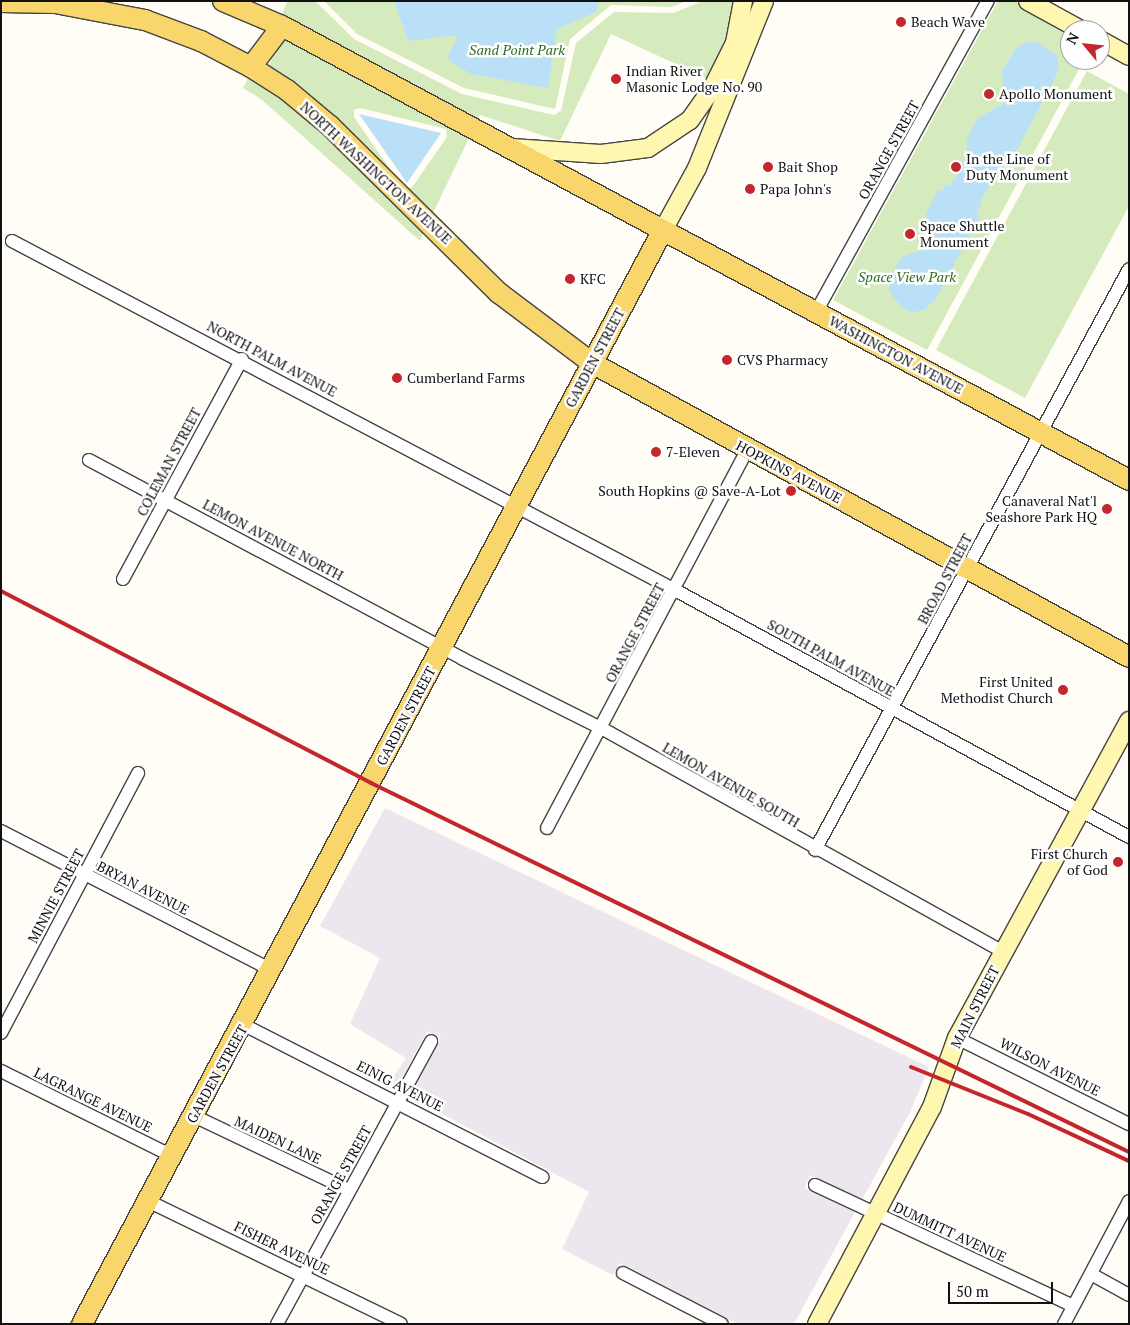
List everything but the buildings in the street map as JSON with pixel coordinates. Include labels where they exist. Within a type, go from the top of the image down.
[{"type":"main road","name":"NORTH WASHINGTON AVENUE","points":[[1,2],[24,1],[85,7],[145,20],[201,41],[251,66],[287,90],[330,126],[468,261]]},
{"type":"main road","points":[[223,1],[282,26],[662,232]]},
{"type":"main road","points":[[251,66],[282,26]]},
{"type":"main road","name":"WASHINGTON AVENUE","points":[[662,232],[816,312],[1129,480]]},
{"type":"main road","name":"GARDEN STREET","points":[[82,1324],[244,1025],[662,232]]},
{"type":"main road","name":"HOPKINS AVENUE","points":[[468,261],[499,293],[592,363],[747,450],[1129,657]]},
{"type":"street","name":"GARDEN STREET","points":[[724,105],[743,1]]},
{"type":"street","name":"GARDEN STREET","points":[[662,232],[697,168],[724,105],[764,1]]},
{"type":"street","name":"ORANGE STREET","points":[[816,312],[988,1]]},
{"type":"street","points":[[1028,1],[1063,20]]},
{"type":"street","points":[[506,147],[601,154],[648,148],[690,120],[712,89],[735,43]]},
{"type":"street","points":[[1110,46],[1129,56]]},
{"type":"street","name":"NORTH PALM AVENUE","points":[[12,241],[517,506]]},
{"type":"street","name":"BROAD STREET","points":[[815,850],[893,709],[1129,269]]},
{"type":"street","name":"COLEMAN STREET","points":[[123,579],[242,360]]},
{"type":"street","name":"ORANGE STREET","points":[[547,828],[675,590],[747,450]]},
{"type":"street","name":"LEMON AVENUE NORTH","points":[[90,460],[442,647]]},
{"type":"street","name":"SOUTH PALM AVENUE","points":[[517,506],[1129,837]]},
{"type":"street","name":"LEMON AVENUE SOUTH","points":[[442,647],[601,728],[815,850],[1003,952]]},
{"type":"street","name":"MAIN STREET","points":[[817,1324],[932,1107],[957,1038],[1129,721]]},
{"type":"street","name":"MINNIE STREET","points":[[1,1034],[138,773]]},
{"type":"street","name":"BRYAN AVENUE","points":[[1,831],[272,970]]},
{"type":"street","name":"EINIG AVENUE","points":[[244,1025],[399,1101],[542,1177]]},
{"type":"street","name":"WILSON AVENUE","points":[[957,1038],[1129,1124]]},
{"type":"street","name":"ORANGE STREET","points":[[277,1324],[431,1041]]},
{"type":"street","name":"LAGRANGE AVENUE","points":[[1,1071],[172,1156]]},
{"type":"street","name":"MAIDEN LANE","points":[[194,1116],[349,1190]]},
{"type":"street","name":"DUMMITT AVENUE","points":[[815,1185],[1073,1306]]},
{"type":"street","name":"FISHER AVENUE","points":[[148,1201],[401,1324]]},
{"type":"street","points":[[1064,1324],[1129,1201]]},
{"type":"street","points":[[623,1273],[722,1324]]},
{"type":"street","points":[[1091,1274],[1129,1295]]},
{"type":"shaded area","points":[[385,808],[929,1067],[910,1112],[862,1200],[810,1175],[805,1188],[855,1212],[794,1324],[738,1324],[620,1263],[613,1275],[562,1249],[589,1192],[410,1097],[441,1038],[427,1031],[396,1089],[388,1085],[406,1058],[350,1024],[380,958],[320,926]]},
{"type":"green space","points":[[287,1],[315,1],[354,39],[462,94],[554,115],[561,111],[576,43],[614,12],[673,13],[703,1],[735,1],[727,40],[708,79],[611,34],[560,141],[480,115],[476,123],[281,17]]},
{"type":"green space","name":"Sand Point Park","points":[[324,1],[686,1],[672,7],[611,5],[570,39],[555,109],[464,88],[357,34]]},
{"type":"green space","name":"Space View Park","points":[[998,1],[1016,1],[1060,25],[1060,70],[1079,70],[927,350],[833,300]]},
{"type":"green space","points":[[286,36],[470,136],[432,215],[408,189],[413,186],[447,137],[446,129],[360,108],[354,110],[354,117],[401,185],[267,68]]},
{"type":"green space","points":[[1087,71],[1129,94],[1129,206],[1025,398],[936,350]]},
{"type":"green space","points":[[250,74],[325,131],[425,229],[420,241],[261,99],[243,88]]},
{"type":"water","points":[[394,1],[599,1],[596,12],[557,29],[548,88],[471,74],[447,59],[458,35],[408,41]]},
{"type":"water","points":[[1036,42],[1058,56],[1058,72],[1011,161],[1007,160],[1001,172],[998,170],[980,202],[982,203],[976,214],[980,217],[935,300],[924,310],[912,312],[903,309],[889,291],[890,281],[900,259],[910,253],[922,251],[930,243],[926,213],[938,190],[942,191],[945,185],[949,186],[961,171],[967,151],[967,138],[977,119],[1004,103],[1002,72],[1016,48],[1024,43]]},
{"type":"water","points":[[359,114],[441,133],[407,183]]},
{"type":"railway","points":[[1,591],[371,783],[1129,1152]]},
{"type":"railway","points":[[911,1067],[1028,1114],[1129,1161]]},
{"type":"place","name":"Beach Wave","points":[[901,22]]},
{"type":"place","name":"Indian River Masonic Lodge No. 90","points":[[616,79]]},
{"type":"place","name":"Apollo Monument","points":[[989,94]]},
{"type":"place","name":"Bait Shop","points":[[768,167]]},
{"type":"place","name":"In the Line of Duty Monument","points":[[956,167]]},
{"type":"place","name":"Papa John's","points":[[750,189]]},
{"type":"place","name":"Space Shuttle Monument","points":[[910,234]]},
{"type":"place","name":"KFC","points":[[570,279]]},
{"type":"place","name":"CVS Pharmacy","points":[[727,360]]},
{"type":"place","name":"Cumberland Farms","points":[[397,378]]},
{"type":"place","name":"7-Eleven","points":[[656,452]]},
{"type":"place","name":"South Hopkins @ Save-A-Lot","points":[[791,491]]},
{"type":"place","name":"Canaveral Nat'l Seashore Park HQ","points":[[1107,509]]},
{"type":"place","name":"First United Methodist Church","points":[[1063,690]]},
{"type":"place","name":"First Church of God","points":[[1118,862]]}]
